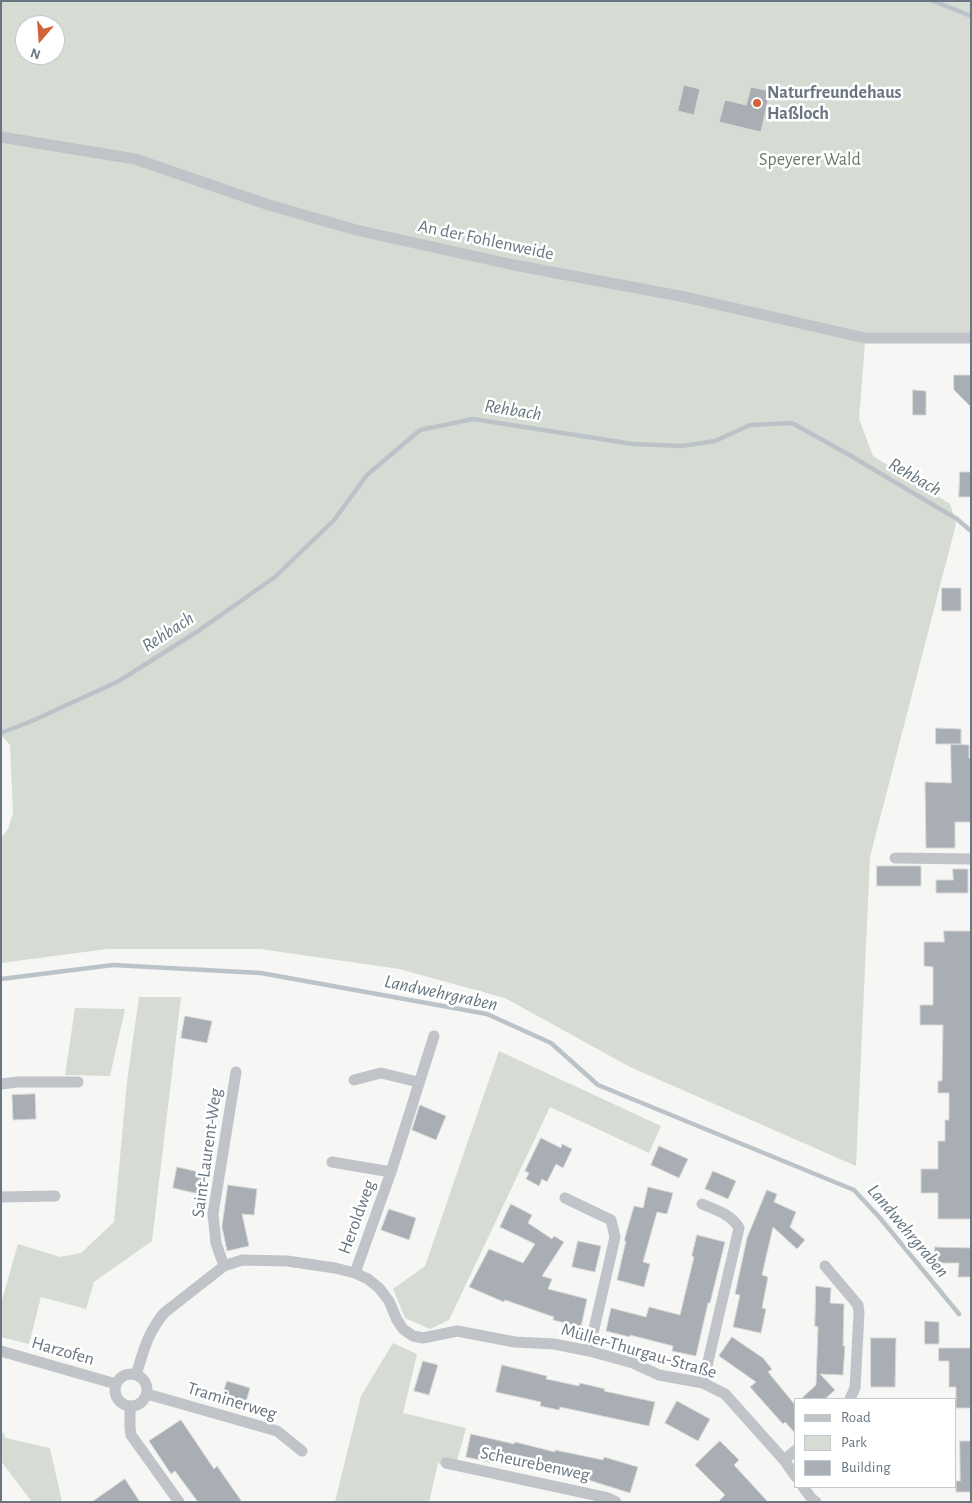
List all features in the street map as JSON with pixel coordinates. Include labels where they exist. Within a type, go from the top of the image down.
[{"type":"street","name":"An der Fohlenweide","points":[[1,137],[135,159],[269,205],[356,230],[514,265],[685,298],[865,338],[971,338]]},
{"type":"street","points":[[895,858],[971,859]]},
{"type":"street","name":"Heroldweg","points":[[355,1273],[391,1172],[434,1036]]},
{"type":"street","name":"Saint-Laurent-Weg","points":[[224,1266],[216,1243],[214,1214],[236,1072]]},
{"type":"street","points":[[354,1080],[381,1073],[418,1082]]},
{"type":"street","points":[[1,1084],[18,1082],[78,1082]]},
{"type":"street","name":"Heroldweg","points":[[332,1162],[391,1172]]},
{"type":"street","points":[[1,1197],[55,1196]]},
{"type":"street","points":[[565,1198],[611,1220],[615,1237],[589,1351]]},
{"type":"street","points":[[702,1204],[734,1219],[739,1228],[703,1383]]},
{"type":"street","name":"Müller-Thurgau-Straße","points":[[136,1375],[150,1332],[164,1313],[224,1266],[242,1260],[287,1261],[335,1268],[355,1273],[368,1279],[379,1288],[389,1301],[403,1329],[414,1336],[423,1338],[457,1331],[515,1342],[554,1344],[633,1363],[659,1375],[703,1383],[726,1394],[784,1460],[794,1474]]},
{"type":"street","points":[[825,1266],[858,1305],[855,1388],[850,1398]]},
{"type":"street","name":"Harzofen","points":[[1,1351],[116,1384]]},
{"type":"street","points":[[126,1374],[136,1375],[144,1380],[147,1394],[141,1403],[130,1406],[119,1401],[116,1396],[116,1384],[126,1374]]},
{"type":"street","name":"Traminerweg","points":[[147,1394],[277,1431],[302,1450]]},
{"type":"street","points":[[130,1406],[132,1435],[179,1502]]},
{"type":"street","points":[[784,1460],[794,1452]]},
{"type":"street","name":"Scheurebenweg","points":[[446,1463],[608,1498],[616,1502]]},
{"type":"street","points":[[804,1488],[812,1501]]},
{"type":"green space","name":"Speyerer Wald","points":[[1,1],[971,1],[971,341],[865,343],[859,419],[873,456],[950,504],[956,524],[870,857],[856,1166],[630,1067],[505,998],[399,969],[260,949],[107,949],[1,963],[1,838],[8,829],[13,813],[10,745],[1,735]]},
{"type":"green space","points":[[139,997],[181,997],[152,1241],[94,1282],[86,1309],[41,1297],[29,1344],[1,1337],[1,1304],[18,1244],[60,1257],[81,1253],[114,1222],[127,1082]]},
{"type":"green space","points":[[75,1008],[125,1009],[110,1076],[65,1075]]},
{"type":"green space","points":[[499,1051],[661,1126],[649,1153],[550,1107],[449,1320],[430,1329],[405,1318],[393,1289],[425,1266]]},
{"type":"green space","points":[[393,1343],[417,1354],[403,1413],[466,1428],[455,1468],[438,1463],[429,1502],[335,1502],[361,1396]]},
{"type":"green space","points":[[1,1430],[6,1438],[50,1448],[62,1502],[32,1502],[1,1461]]},
{"type":"building","points":[[684,85],[700,89],[694,115],[678,111]]},
{"type":"building","name":"Naturfreundehaus Haßloch","points":[[751,87],[770,91],[761,132],[719,122],[725,100],[746,105]]},
{"type":"building","points":[[954,375],[971,375],[971,407],[954,390]]},
{"type":"building","points":[[913,390],[926,391],[926,415],[913,415]]},
{"type":"building","points":[[960,472],[971,472],[971,497],[959,497]]},
{"type":"building","points":[[942,588],[961,588],[961,611],[942,611]]},
{"type":"building","points":[[936,728],[961,729],[961,744],[936,744]]},
{"type":"building","points":[[951,744],[969,745],[969,758],[971,758],[971,822],[955,822],[955,848],[926,848],[925,782],[951,783]]},
{"type":"building","points":[[877,866],[921,866],[921,886],[877,886]]},
{"type":"building","points":[[953,869],[968,869],[968,893],[936,893],[936,880],[953,880]]},
{"type":"building","points":[[944,931],[971,931],[971,1219],[938,1219],[938,1193],[921,1193],[921,1169],[938,1169],[938,1141],[945,1141],[945,1120],[949,1120],[949,1093],[938,1093],[938,1081],[942,1081],[943,1025],[920,1025],[920,1005],[933,1005],[933,967],[924,966],[924,942],[944,942]]},
{"type":"building","points":[[185,1016],[212,1021],[207,1043],[181,1038]]},
{"type":"building","points":[[35,1094],[36,1119],[13,1120],[12,1095]]},
{"type":"building","points":[[420,1105],[446,1116],[436,1140],[412,1130]]},
{"type":"building","points":[[541,1138],[561,1148],[562,1144],[572,1149],[563,1168],[556,1164],[547,1182],[542,1179],[539,1186],[526,1179],[529,1173],[525,1171]]},
{"type":"building","points":[[659,1146],[688,1159],[679,1178],[651,1165]]},
{"type":"building","points":[[177,1167],[203,1173],[199,1194],[173,1188]]},
{"type":"building","points":[[713,1171],[736,1181],[728,1199],[705,1189]]},
{"type":"building","points":[[228,1185],[257,1189],[254,1215],[242,1214],[249,1246],[227,1251],[222,1227]]},
{"type":"building","points":[[648,1187],[673,1193],[667,1214],[657,1212],[643,1262],[650,1264],[644,1287],[617,1280],[626,1241],[624,1241],[634,1206],[643,1208]]},
{"type":"building","points":[[767,1190],[777,1194],[774,1202],[796,1212],[790,1227],[805,1240],[797,1249],[773,1227],[762,1275],[768,1277],[762,1308],[766,1309],[761,1333],[733,1327],[740,1295],[735,1294],[747,1238]]},
{"type":"building","points":[[511,1204],[532,1215],[528,1223],[552,1239],[554,1236],[564,1242],[542,1276],[552,1279],[548,1289],[587,1299],[581,1327],[553,1320],[554,1317],[505,1300],[504,1302],[469,1287],[489,1249],[523,1263],[535,1244],[500,1227]]},
{"type":"building","points":[[389,1209],[416,1218],[409,1240],[381,1230]]},
{"type":"building","points":[[697,1235],[725,1242],[696,1356],[672,1351],[673,1346],[606,1331],[611,1308],[646,1317],[649,1307],[680,1315],[694,1257],[692,1256]]},
{"type":"building","points":[[578,1241],[601,1246],[595,1272],[572,1267]]},
{"type":"building","points":[[935,1247],[971,1248],[971,1277],[958,1277],[959,1263],[935,1263]]},
{"type":"building","points":[[816,1286],[831,1288],[830,1303],[844,1304],[843,1346],[845,1346],[843,1375],[820,1374],[835,1390],[826,1398],[802,1398],[816,1385],[818,1327],[815,1326]]},
{"type":"building","points":[[925,1321],[939,1322],[939,1344],[925,1344]]},
{"type":"building","points":[[732,1337],[763,1358],[772,1369],[768,1372],[794,1404],[794,1432],[785,1422],[783,1424],[750,1387],[756,1382],[719,1356]]},
{"type":"building","points":[[871,1338],[896,1338],[895,1387],[871,1387]]},
{"type":"building","points":[[939,1348],[971,1348],[971,1408],[957,1408],[956,1387],[949,1387],[949,1361],[939,1361]]},
{"type":"building","points":[[423,1361],[438,1365],[429,1395],[414,1391]]},
{"type":"building","points":[[502,1365],[547,1376],[546,1379],[579,1386],[580,1383],[605,1389],[604,1391],[655,1402],[649,1426],[560,1407],[559,1410],[540,1406],[541,1402],[496,1392]]},
{"type":"building","points":[[227,1381],[250,1388],[243,1412],[220,1405]]},
{"type":"building","points":[[677,1401],[710,1419],[698,1441],[665,1423]]},
{"type":"building","points":[[181,1420],[214,1469],[217,1466],[242,1502],[198,1502],[175,1471],[171,1474],[149,1441]]},
{"type":"building","points":[[471,1434],[555,1452],[555,1450],[603,1460],[604,1457],[638,1467],[630,1493],[582,1478],[582,1480],[495,1460],[494,1463],[466,1457]]},
{"type":"building","points":[[720,1441],[739,1460],[734,1465],[768,1502],[718,1502],[725,1495],[695,1465]]},
{"type":"building","points":[[960,1441],[971,1441],[971,1492],[956,1492],[957,1481],[960,1481]]},
{"type":"building","points":[[125,1479],[140,1502],[92,1502]]},
{"type":"waterway","points":[[933,1],[971,16]]},
{"type":"waterway","name":"Rehbach","points":[[1,733],[32,721],[119,681],[198,631],[275,577],[334,520],[367,475],[420,430],[473,419],[633,444],[682,446],[715,441],[750,425],[792,423],[957,519],[971,531]]},
{"type":"waterway","name":"Landwehrgraben","points":[[1,979],[113,965],[261,973],[487,1014],[551,1043],[598,1085],[854,1190],[880,1218],[959,1314]]},
{"type":"place","name":"Naturfreundehaus Haßloch","points":[[757,103]]}]
